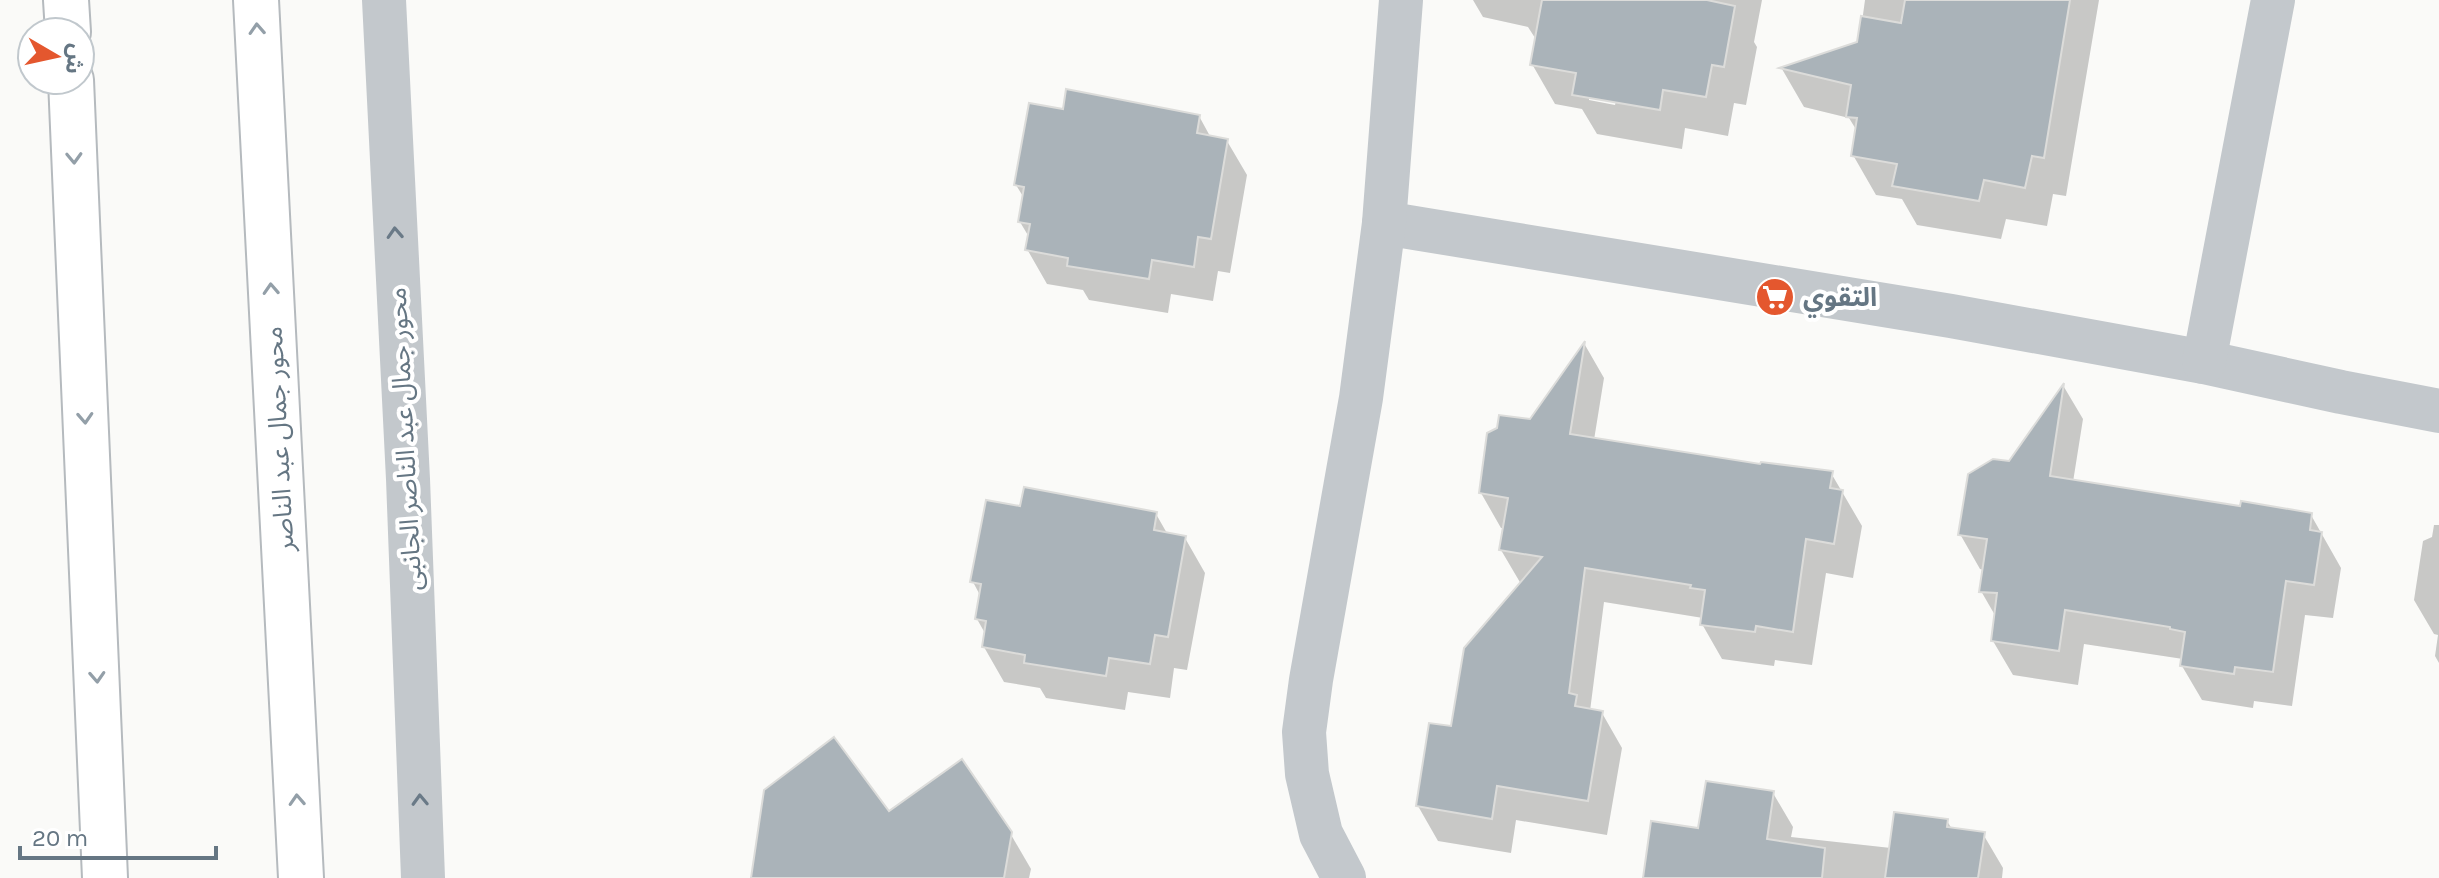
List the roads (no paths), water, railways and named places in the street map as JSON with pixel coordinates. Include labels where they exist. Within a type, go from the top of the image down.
[{"type":"main road","name":"محور جمال عبد الناصر","points":[[256,0],[301,878]]},
{"type":"main road","points":[[72,96],[105,878]]},
{"type":"street","name":"محور جمال عبد الناصر الجانبى","points":[[384,0],[408,479],[423,878]]},
{"type":"street","points":[[1344,878],[1321,834],[1307,774],[1304,732],[1353,453],[1384,223],[1401,0]]},
{"type":"street","points":[[2204,362],[2273,0]]},
{"type":"street","points":[[1384,223],[1951,316],[2204,362],[2439,411]]},
{"type":"place","name":"التقوي","points":[[1775,297]]}]
